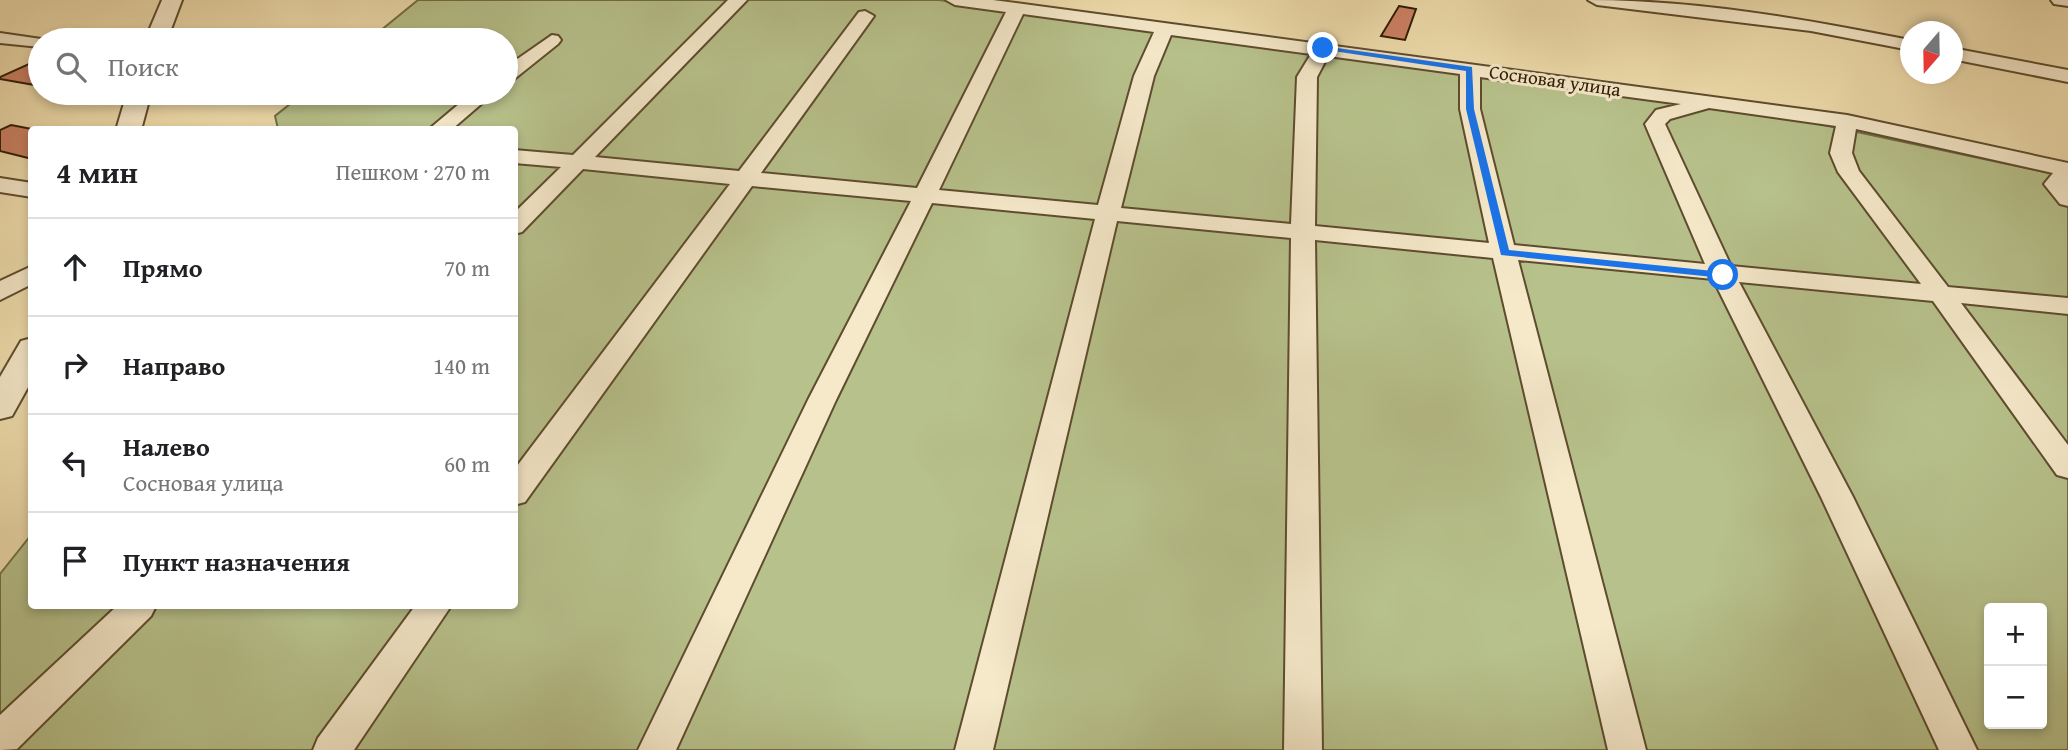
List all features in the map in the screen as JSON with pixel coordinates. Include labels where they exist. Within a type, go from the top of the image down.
[{"type":"street","points":[[161,28],[172,0]]},
{"type":"street","points":[[518,223],[738,0]]},
{"type":"street","name":"Сосновая улица","points":[[955,0],[1847,121],[2068,171]]},
{"type":"street","points":[[1597,0],[1811,26],[1900,43]]},
{"type":"street","points":[[2060,0],[2068,1]]},
{"type":"street","points":[[657,750],[822,400],[925,196],[1029,10],[1092,2]]},
{"type":"street","points":[[518,489],[865,16]]},
{"type":"street","points":[[974,750],[1096,256],[1110,214],[1144,76],[1165,27]]},
{"type":"street","points":[[0,38],[28,41]]},
{"type":"street","points":[[518,67],[552,40]]},
{"type":"street","points":[[1303,750],[1305,497],[1301,299],[1307,77],[1323,48]]},
{"type":"street","points":[[1963,55],[2068,76]]},
{"type":"street","points":[[1470,69],[1470,109],[1627,750]]},
{"type":"street","points":[[1726,103],[1663,114],[1656,124],[1723,275],[1837,497],[1958,750]]},
{"type":"street","points":[[129,126],[135,105]]},
{"type":"street","points":[[443,126],[469,105]]},
{"type":"street","points":[[1847,121],[1841,153],[1849,172],[1945,295],[1972,338],[2068,467]]},
{"type":"street","points":[[518,156],[1723,275],[2068,306]]},
{"type":"street","points":[[2068,171],[2055,184],[2068,199]]},
{"type":"street","points":[[0,185],[28,189]]},
{"type":"street","points":[[0,292],[28,275]]},
{"type":"street","points":[[0,408],[28,356]]},
{"type":"street","points":[[3,737],[136,609]]},
{"type":"street","points":[[332,750],[432,609]]},
{"type":"green space","points":[[418,0],[939,0],[1754,110],[2068,177],[2068,750],[0,750],[0,574],[28,539],[28,609],[518,609],[518,126],[277,126],[275,116],[289,105],[518,105],[518,28],[384,28]]},
{"type":"building","points":[[1399,6],[1416,9],[1405,40],[1381,36]]},
{"type":"building","points":[[28,64],[28,84],[0,77]]},
{"type":"building","points":[[11,125],[28,128],[28,158],[0,151],[0,130]]},
{"type":"route","points":[[1323,48],[1470,69],[1470,109],[1504,253],[1723,275]]}]
